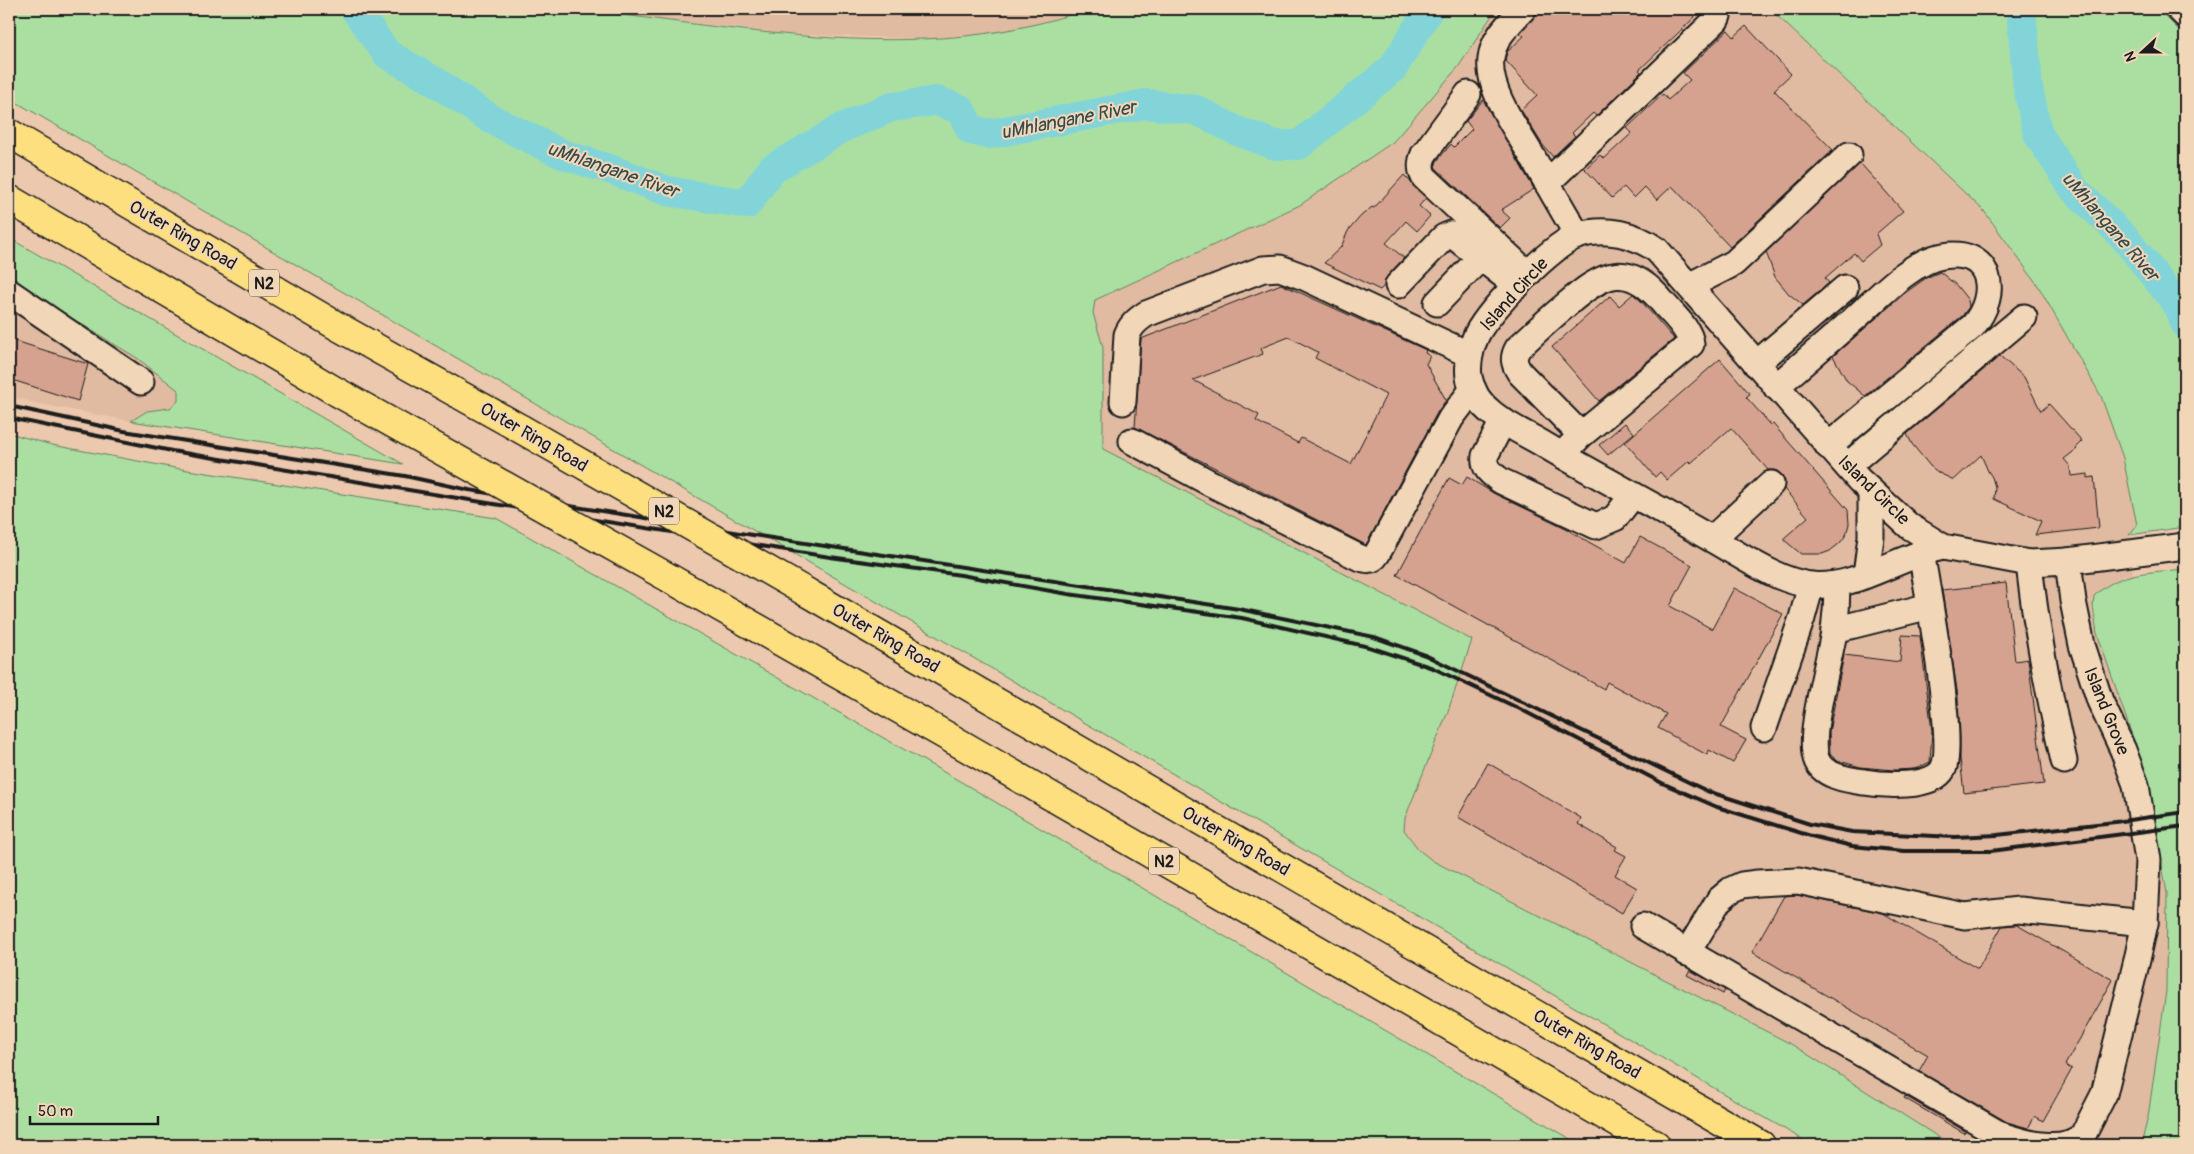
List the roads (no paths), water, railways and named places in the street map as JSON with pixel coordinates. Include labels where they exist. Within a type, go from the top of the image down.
[{"type":"highway","name":"Outer Ring Road","points":[[9,133],[337,326],[806,592],[1761,1145]]},
{"type":"highway","name":"N2","points":[[9,199],[337,392],[987,758],[1656,1145]]},
{"type":"street","points":[[1523,9],[1500,33],[1493,48],[1490,69],[1502,106],[1578,236]]},
{"type":"street","points":[[1547,183],[1716,20],[1718,9]]},
{"type":"street","points":[[2179,9],[2185,15]]},
{"type":"street","points":[[1468,94],[1424,154],[1421,161],[1422,172],[1424,177],[1522,280]]},
{"type":"street","points":[[1689,286],[1734,263],[1849,155]]},
{"type":"street","name":"Island Circle","points":[[1932,549],[1871,491],[1828,446],[1657,250],[1646,243],[1618,233],[1596,232],[1578,236],[1563,243],[1522,280],[1478,332],[1470,355],[1469,378],[1482,404],[1503,421],[1759,566],[1790,581],[1811,585],[1837,585],[1932,549],[2029,563],[2068,561],[2185,546]]},
{"type":"street","points":[[1398,285],[1449,234],[1453,234],[1481,257],[1522,280]]},
{"type":"street","points":[[1776,387],[1900,279],[1923,263],[1944,256],[1966,256],[1976,261],[1985,271],[1988,281],[1988,302],[1973,326],[1828,446]]},
{"type":"street","points":[[1437,303],[1481,257]]},
{"type":"street","points":[[1123,402],[1127,335],[1130,327],[1136,321],[1146,314],[1251,273],[1273,268],[1280,268],[1304,277],[1470,355]]},
{"type":"street","points":[[1562,455],[1581,435],[1690,344],[1689,334],[1654,291],[1640,280],[1628,276],[1611,275],[1600,278],[1550,318],[1514,354],[1514,360],[1520,373],[1581,435]]},
{"type":"street","points":[[1756,364],[1845,288]]},
{"type":"street","points":[[9,292],[141,382]]},
{"type":"street","points":[[1847,466],[2024,317]]},
{"type":"street","points":[[1132,441],[1358,558],[1369,560],[1375,558],[1378,554],[1452,418],[1473,389]]},
{"type":"street","points":[[1503,421],[1485,456],[1484,462],[1488,470],[1501,481],[1596,526],[1614,518],[1633,495]]},
{"type":"street","points":[[1712,539],[1770,484]]},
{"type":"street","points":[[1866,575],[1872,537],[1871,491]]},
{"type":"street","points":[[1837,585],[1834,630],[1814,743],[1817,762],[1826,771],[1846,780],[1882,785],[1914,783],[1927,780],[1939,774],[1943,769],[1946,759],[1945,712],[1930,606],[1932,549]]},
{"type":"street","name":"Island Grove","points":[[1643,926],[2001,1135],[2051,1145],[2073,1144],[2083,1135],[2104,1094],[2145,923],[2148,860],[2136,785],[2123,750],[2100,701],[2082,644],[2073,601],[2068,561]]},
{"type":"street","points":[[2029,563],[2033,606],[2049,696],[2064,760]]},
{"type":"street","points":[[1764,728],[1802,618],[1811,585]]},
{"type":"street","points":[[1834,630],[1930,606]]},
{"type":"street","points":[[1687,953],[1720,900],[1731,890],[1742,885],[1782,882],[1798,881],[1958,915],[2019,910],[2145,923]]},
{"type":"waterway","name":"uMhlangane River","points":[[355,9],[387,54],[434,81],[491,119],[562,154],[615,171],[667,191],[747,204],[772,169],[844,127],[892,107],[936,101],[960,109],[971,130],[989,134],[1146,104],[1196,110],[1237,131],[1275,145],[1299,145],[1393,68],[1429,9]]},
{"type":"waterway","name":"uMhlangane River","points":[[2021,9],[2028,88],[2038,134],[2074,189],[2124,237],[2177,304],[2185,323]]},
{"type":"railway","points":[[9,406],[124,431],[405,476],[469,490],[1239,609],[1374,637],[1425,655],[1707,791],[1810,824],[1852,832],[1955,837],[1997,835],[2185,812]]},
{"type":"railway","points":[[9,418],[172,451],[500,505],[830,557],[961,575],[1068,594],[1242,618],[1369,647],[1433,668],[1520,709],[1662,783],[1717,807],[1811,836],[1852,846],[1904,851],[1991,851],[2185,826]]}]
